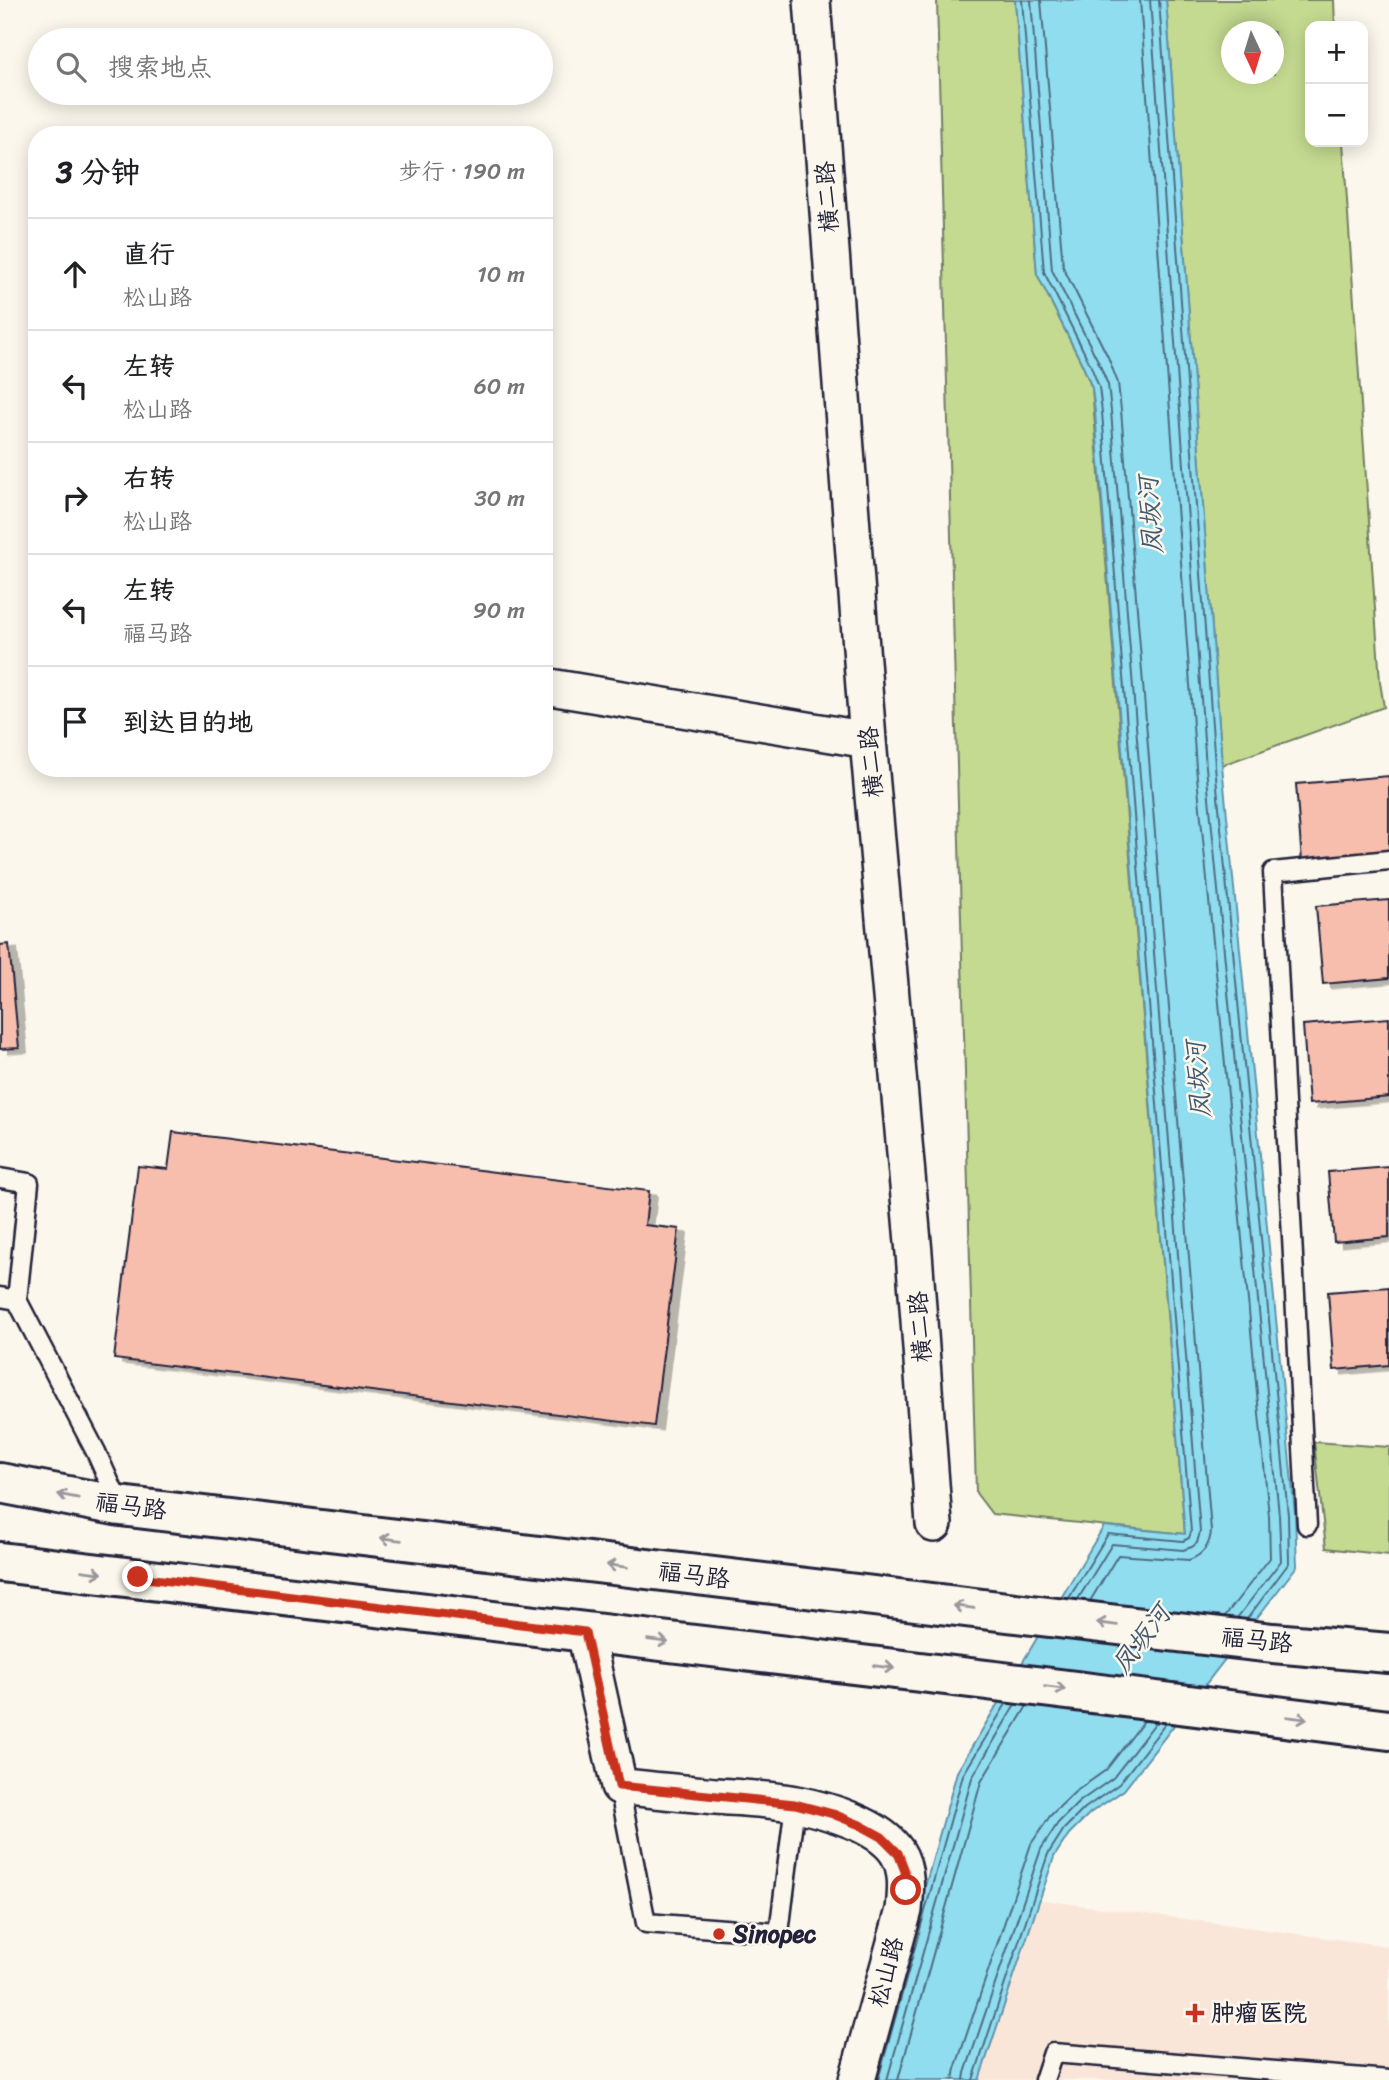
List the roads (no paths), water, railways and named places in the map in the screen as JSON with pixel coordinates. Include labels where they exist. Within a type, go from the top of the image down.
[{"type":"main road","name":"福马路","points":[[0,1483],[120,1506],[1273,1643],[1389,1653]]},
{"type":"main road","points":[[0,1562],[1389,1730]]},
{"type":"street","name":"横二路","points":[[813,0],[868,740],[914,1253],[934,1524]]},
{"type":"street","points":[[553,688],[868,740]]},
{"type":"street","points":[[585,1632],[619,1786]]},
{"type":"street","name":"松山路","points":[[619,1786],[795,1804],[833,1814],[860,1825],[882,1837],[898,1853],[905,1871],[904,1910],[857,2080]]},
{"type":"lane","points":[[1307,1525],[1273,872],[1389,860]]},
{"type":"lane","points":[[0,1178],[29,1182],[8,1298],[96,1452],[120,1506]]},
{"type":"lane","points":[[619,1786],[646,1923],[779,1933],[795,1804]]},
{"type":"lane","points":[[1044,2080],[1053,2053],[1259,2075],[1389,2080]]},
{"type":"water","name":"凤坂河","points":[[1015,0],[1166,0],[1222,765],[1295,1514],[1297,1566],[1124,1790],[1090,1813],[1069,1834],[1054,1857],[979,2080],[871,2080],[957,1772],[1104,1526],[1185,1534],[1095,412],[1092,388],[1083,366],[1037,274]]},
{"type":"place","name":"Sinopec","points":[[719,1934]]},
{"type":"place","name":"肿瘤医院","points":[[1195,2013]]}]
